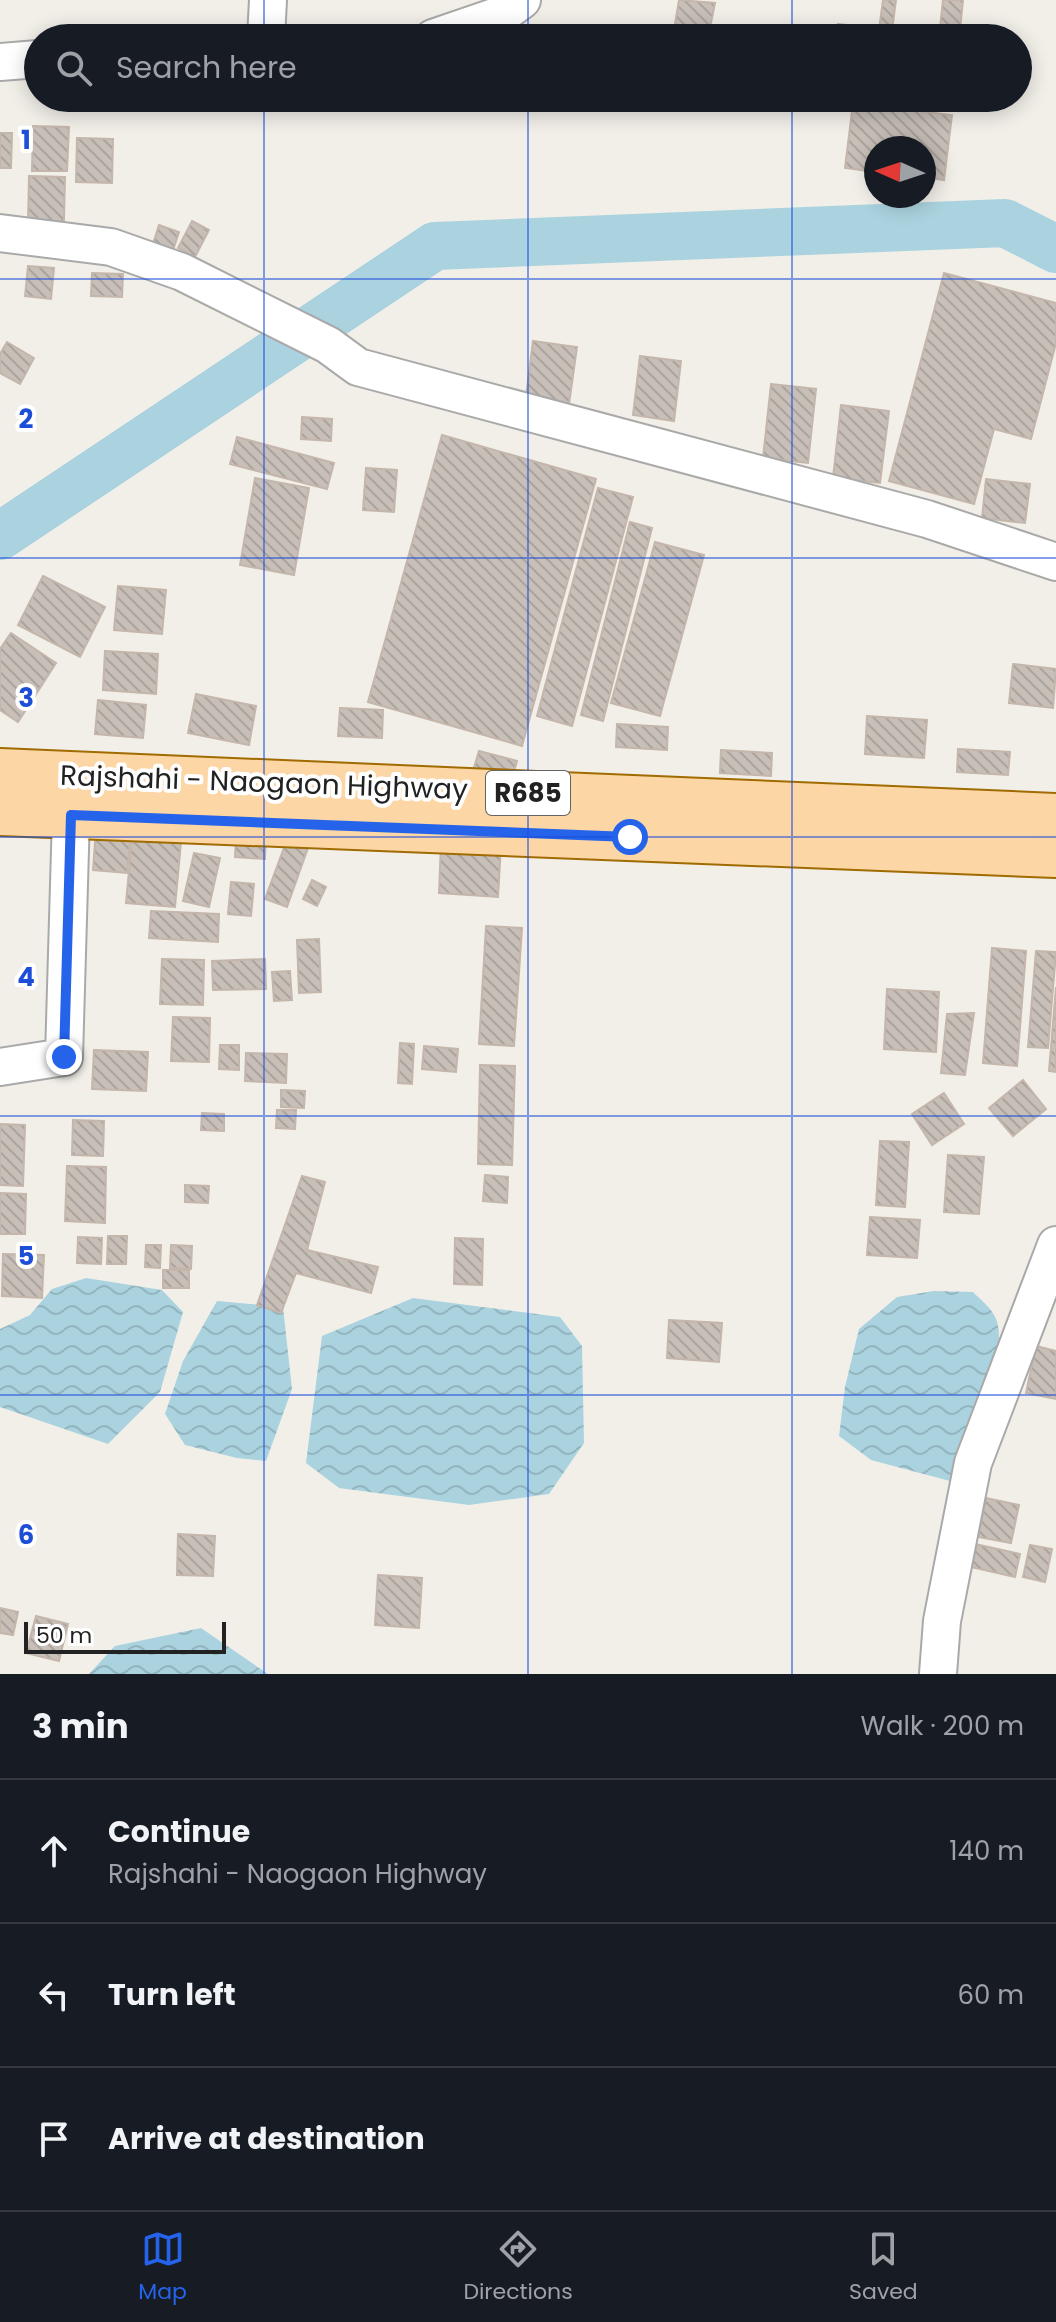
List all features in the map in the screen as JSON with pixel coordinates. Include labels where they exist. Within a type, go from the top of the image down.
[{"type":"main road","name":"Rajshahi - Naogaon Highway","points":[[0,771],[630,818],[1056,855]]},
{"type":"main road","name":"Rajshahi - Naogaon Highway","points":[[0,813],[630,818],[1056,816]]},
{"type":"street","points":[[267,24],[268,0]]},
{"type":"street","points":[[474,24],[503,14],[522,0]]},
{"type":"street","points":[[0,62],[24,60]]},
{"type":"street","points":[[0,233],[111,247],[182,272],[328,345],[358,367],[927,519],[1056,562]]},
{"type":"street","points":[[0,1067],[64,1057],[71,815]]},
{"type":"street","points":[[938,1674],[942,1621],[973,1463],[1056,1245]]},
{"type":"water","points":[[86,1278],[162,1290],[183,1312],[160,1392],[108,1444],[0,1407],[0,1329],[30,1315],[52,1289]]},
{"type":"water","points":[[934,1291],[973,1292],[992,1312],[999,1330],[998,1350],[986,1398],[950,1481],[871,1460],[839,1436],[845,1387],[859,1329],[897,1297]]},
{"type":"water","points":[[413,1298],[560,1317],[582,1346],[584,1443],[549,1494],[469,1505],[339,1488],[306,1463],[322,1336]]},
{"type":"water","points":[[217,1301],[283,1307],[292,1389],[266,1461],[237,1458],[185,1445],[165,1414],[183,1361]]},
{"type":"water","points":[[201,1628],[268,1674],[89,1674],[115,1646]]},
{"type":"building","points":[[679,0],[715,3],[711,24],[675,24]]},
{"type":"building","points":[[883,0],[896,0],[893,24],[880,24]]},
{"type":"building","points":[[943,0],[963,0],[960,24],[940,24]]},
{"type":"building","points":[[852,112],[952,115],[944,180],[936,179],[936,136],[864,136],[864,170],[845,168]]},
{"type":"building","points":[[33,126],[69,127],[67,171],[32,171]]},
{"type":"building","points":[[0,133],[12,133],[11,168],[0,168]]},
{"type":"building","points":[[77,138],[113,139],[112,183],[76,182]]},
{"type":"building","points":[[29,176],[65,177],[64,221],[28,221]]},
{"type":"building","points":[[192,221],[209,230],[195,257],[178,248]]},
{"type":"building","points":[[159,225],[179,232],[171,256],[151,250]]},
{"type":"building","points":[[28,266],[54,268],[51,299],[25,296]]},
{"type":"building","points":[[92,273],[123,274],[122,297],[91,296]]},
{"type":"building","points":[[944,273],[1056,303],[1056,343],[1031,439],[994,429],[974,504],[889,481]]},
{"type":"building","points":[[533,341],[577,347],[569,404],[526,397]]},
{"type":"building","points":[[7,342],[34,358],[20,384],[0,373],[0,354]]},
{"type":"building","points":[[640,356],[681,361],[674,421],[633,415]]},
{"type":"building","points":[[771,384],[816,389],[808,463],[763,458]]},
{"type":"building","points":[[841,405],[889,411],[880,483],[833,478]]},
{"type":"building","points":[[302,417],[332,419],[331,441],[301,439]]},
{"type":"building","points":[[442,435],[596,479],[522,746],[368,702]]},
{"type":"building","points":[[237,437],[334,463],[327,489],[230,464]]},
{"type":"building","points":[[366,468],[397,470],[394,512],[363,510]]},
{"type":"building","points":[[255,478],[309,488],[294,575],[240,565]]},
{"type":"building","points":[[986,479],[1030,484],[1025,523],[982,518]]},
{"type":"building","points":[[598,488],[633,497],[572,726],[537,716]]},
{"type":"building","points":[[630,522],[652,528],[603,721],[581,715]]},
{"type":"building","points":[[655,542],[704,555],[660,716],[611,703]]},
{"type":"building","points":[[43,576],[105,607],[80,657],[18,625]]},
{"type":"building","points":[[118,586],[166,590],[162,634],[114,630]]},
{"type":"building","points":[[11,633],[56,663],[18,722],[0,710],[0,649]]},
{"type":"building","points":[[105,651],[158,654],[156,694],[103,690]]},
{"type":"building","points":[[1013,664],[1056,669],[1053,708],[1009,703]]},
{"type":"building","points":[[196,694],[256,706],[249,745],[188,733]]},
{"type":"building","points":[[98,700],[146,705],[143,738],[95,734]]},
{"type":"building","points":[[340,708],[383,710],[382,738],[338,736]]},
{"type":"building","points":[[867,716],[927,720],[924,758],[865,754]]},
{"type":"building","points":[[617,724],[668,727],[667,750],[616,747]]},
{"type":"building","points":[[958,749],[1010,752],[1008,775],[957,772]]},
{"type":"building","points":[[721,750],[772,753],[771,776],[720,773]]},
{"type":"building","points":[[479,751],[517,761],[511,782],[473,771]]},
{"type":"building","points":[[96,828],[131,831],[127,873],[93,870]]},
{"type":"building","points":[[236,833],[266,834],[265,859],[235,857]]},
{"type":"building","points":[[288,837],[309,845],[287,907],[265,899]]},
{"type":"building","points":[[132,838],[181,842],[175,907],[126,903]]},
{"type":"building","points":[[441,843],[501,846],[498,897],[439,893]]},
{"type":"building","points":[[194,853],[220,858],[209,907],[183,901]]},
{"type":"building","points":[[312,880],[326,887],[317,906],[303,899]]},
{"type":"building","points":[[231,882],[254,884],[251,916],[228,914]]},
{"type":"building","points":[[151,911],[219,914],[218,942],[149,938]]},
{"type":"building","points":[[486,926],[522,928],[514,1046],[479,1044]]},
{"type":"building","points":[[319,939],[321,992],[299,993],[297,940]]},
{"type":"building","points":[[992,948],[1026,951],[1017,1066],[983,1063]]},
{"type":"building","points":[[1036,951],[1056,952],[1048,1048],[1028,1047]]},
{"type":"building","points":[[162,959],[204,960],[203,1005],[160,1004]]},
{"type":"building","points":[[265,959],[266,989],[213,990],[212,961]]},
{"type":"building","points":[[290,971],[292,1000],[274,1001],[272,972]]},
{"type":"building","points":[[1056,987],[1056,1072],[1049,1071]]},
{"type":"building","points":[[887,989],[939,992],[936,1052],[884,1049]]},
{"type":"building","points":[[974,1013],[965,1075],[941,1073],[947,1014]]},
{"type":"building","points":[[173,1017],[210,1018],[209,1062],[171,1061]]},
{"type":"building","points":[[400,1043],[414,1044],[412,1084],[398,1083]]},
{"type":"building","points":[[220,1045],[239,1045],[239,1070],[219,1069]]},
{"type":"building","points":[[424,1046],[458,1049],[456,1072],[422,1069]]},
{"type":"building","points":[[94,1050],[148,1052],[146,1091],[92,1089]]},
{"type":"building","points":[[246,1053],[287,1054],[286,1083],[245,1081]]},
{"type":"building","points":[[480,1065],[515,1066],[512,1165],[478,1164]]},
{"type":"building","points":[[1023,1080],[1046,1109],[1013,1136],[989,1108]]},
{"type":"building","points":[[281,1090],[305,1091],[304,1108],[281,1107]]},
{"type":"building","points":[[944,1093],[964,1124],[932,1145],[912,1114]]},
{"type":"building","points":[[277,1110],[296,1110],[295,1129],[276,1128]]},
{"type":"building","points":[[202,1113],[224,1114],[224,1131],[201,1130]]},
{"type":"building","points":[[73,1120],[104,1121],[103,1156],[72,1155]]},
{"type":"building","points":[[0,1124],[25,1125],[23,1186],[0,1185]]},
{"type":"building","points":[[880,1141],[909,1142],[905,1207],[876,1205]]},
{"type":"building","points":[[948,1155],[984,1157],[979,1214],[944,1212]]},
{"type":"building","points":[[67,1166],[106,1167],[105,1223],[65,1221]]},
{"type":"building","points":[[485,1175],[508,1177],[507,1203],[483,1201]]},
{"type":"building","points":[[302,1176],[325,1182],[307,1250],[378,1267],[371,1293],[296,1273],[281,1313],[257,1305]]},
{"type":"building","points":[[185,1185],[209,1186],[208,1203],[185,1202]]},
{"type":"building","points":[[0,1193],[26,1194],[25,1234],[0,1234]]},
{"type":"building","points":[[870,1217],[920,1220],[917,1258],[867,1255]]},
{"type":"building","points":[[108,1236],[127,1236],[126,1264],[107,1264]]},
{"type":"building","points":[[78,1237],[102,1238],[101,1264],[77,1263]]},
{"type":"building","points":[[455,1238],[483,1239],[482,1285],[454,1284]]},
{"type":"building","points":[[146,1245],[161,1245],[160,1268],[145,1267]]},
{"type":"building","points":[[171,1245],[192,1246],[191,1269],[170,1268]]},
{"type":"building","points":[[3,1254],[44,1255],[42,1298],[2,1296]]},
{"type":"building","points":[[163,1270],[189,1270],[189,1288],[163,1288]]},
{"type":"building","points":[[669,1320],[722,1323],[719,1362],[667,1358]]},
{"type":"building","points":[[1036,1346],[1056,1351],[1056,1399],[1026,1393]]},
{"type":"building","points":[[986,1498],[1019,1505],[1011,1543],[978,1537]]},
{"type":"building","points":[[178,1534],[215,1536],[213,1576],[177,1575]]},
{"type":"building","points":[[975,1544],[1020,1554],[1015,1577],[971,1567]]},
{"type":"building","points":[[1030,1545],[1052,1549],[1045,1582],[1023,1577]]},
{"type":"building","points":[[378,1575],[422,1578],[419,1628],[375,1625]]},
{"type":"building","points":[[0,1608],[18,1612],[13,1635],[0,1633]]},
{"type":"building","points":[[36,1616],[68,1624],[59,1661],[26,1653]]},
{"type":"waterway","points":[[0,536],[435,246],[1005,223],[1056,249]]},
{"type":"route","points":[[64,1057],[71,815],[630,837]]}]
